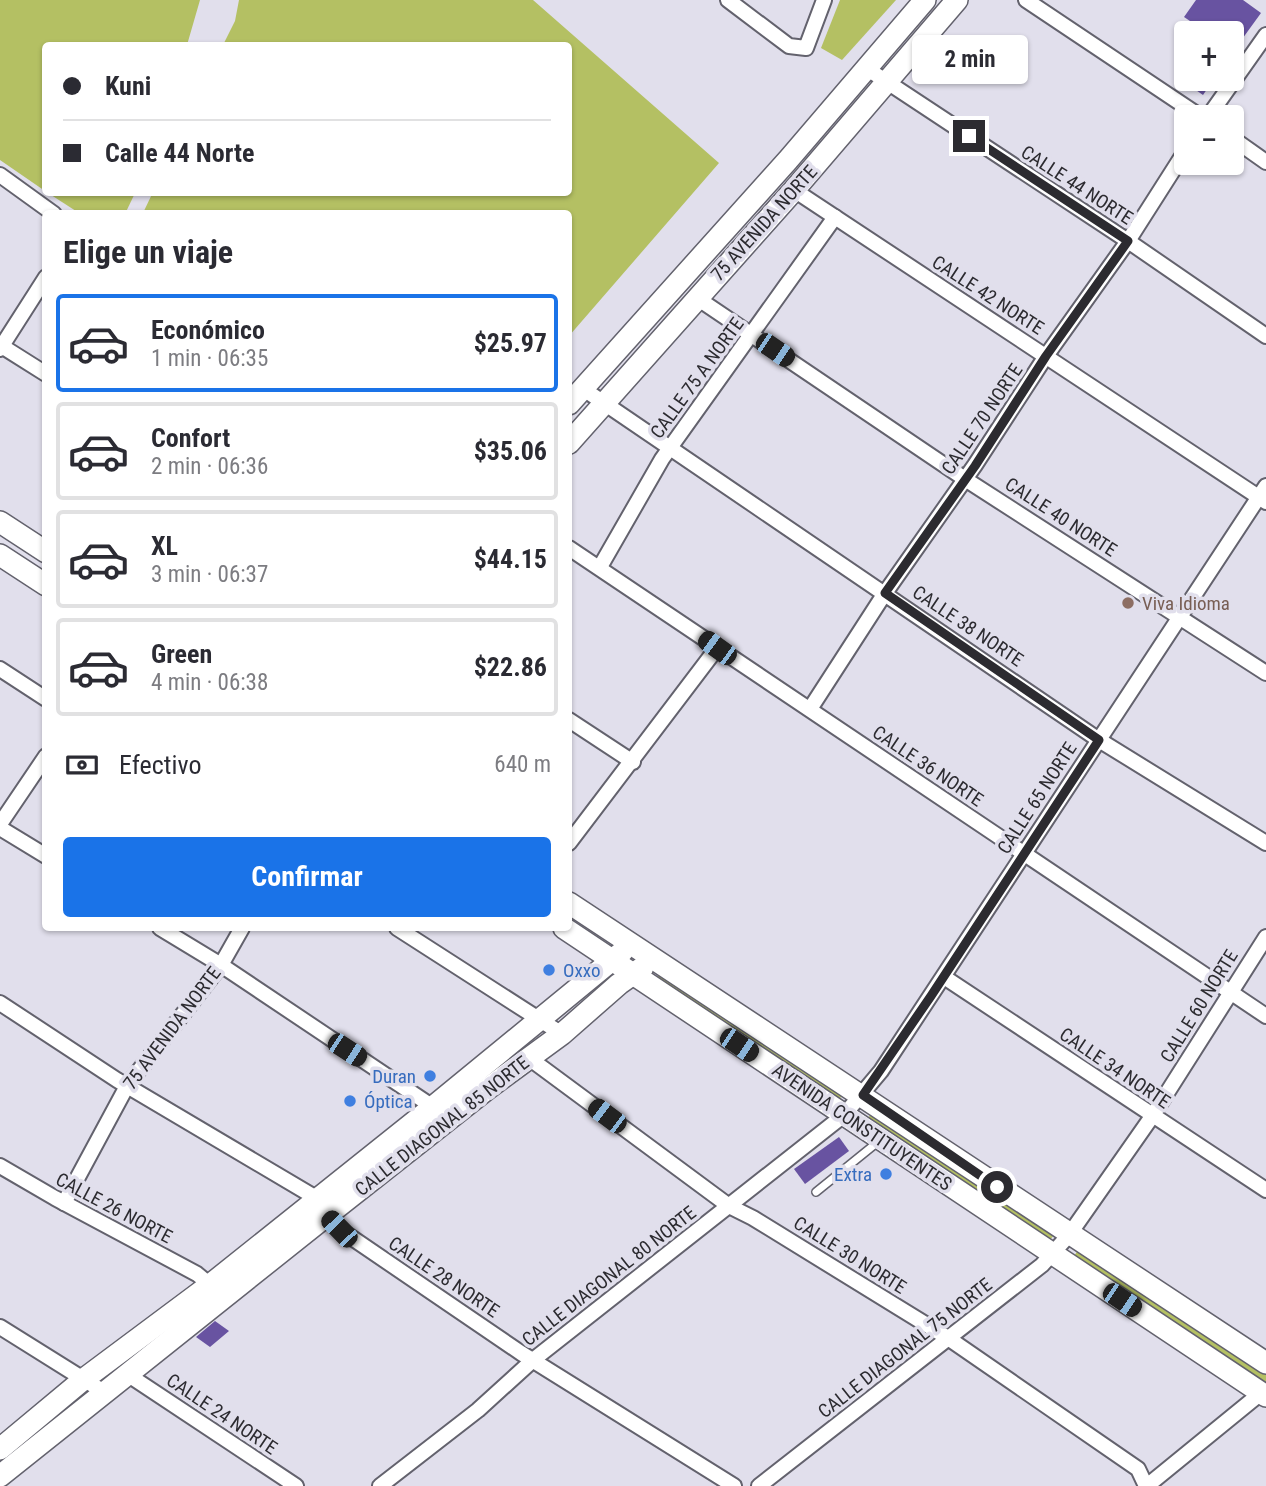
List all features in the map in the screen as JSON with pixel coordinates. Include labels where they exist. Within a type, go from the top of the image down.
[{"type":"main road","name":"75 AVENIDA NORTE","points":[[575,396],[788,160],[925,0]]},
{"type":"main road","name":"75 AVENIDA NORTE","points":[[572,440],[794,190],[957,0]]},
{"type":"main road","points":[[0,522],[42,549]]},
{"type":"main road","points":[[0,555],[42,582]]},
{"type":"main road","name":"AVENIDA CONSTITUYENTES","points":[[572,905],[1266,1363]]},
{"type":"main road","name":"AVENIDA CONSTITUYENTES","points":[[568,931],[1263,1395]]},
{"type":"main road","name":"CALLE DIAGONAL 85 NORTE","points":[[0,1476],[127,1374],[322,1207],[433,1107],[632,945]]},
{"type":"main road","name":"CALLE DIAGONAL 85 NORTE","points":[[0,1449],[84,1379],[210,1285],[562,1034],[619,984],[654,959]]},
{"type":"street","points":[[728,0],[789,46],[806,48],[824,0]]},
{"type":"street","points":[[1026,0],[1183,105]]},
{"type":"street","points":[[1216,105],[1266,35]]},
{"type":"street","name":"CALLE 44 NORTE","points":[[866,68],[1128,241],[1266,336]]},
{"type":"street","points":[[1244,146],[1266,162]]},
{"type":"street","name":"CALLE 70 NORTE","points":[[810,709],[885,593],[965,479],[1046,356],[1128,241],[1174,169]]},
{"type":"street","points":[[0,175],[48,210]]},
{"type":"street","name":"CALLE 42 NORTE","points":[[794,190],[1264,495]]},
{"type":"street","name":"CALLE 75 A NORTE","points":[[600,567],[670,449],[835,217]]},
{"type":"street","points":[[42,283],[1,347],[42,372]]},
{"type":"street","name":"CALLE 40 NORTE","points":[[697,298],[965,479],[1266,673]]},
{"type":"street","name":"CALLE 38 NORTE","points":[[575,396],[604,405],[1099,740],[1266,843]]},
{"type":"street","name":"CALLE 65 NORTE","points":[[863,1095],[1264,495]]},
{"type":"street","name":"CALLE 36 NORTE","points":[[572,550],[1266,1016]]},
{"type":"street","points":[[572,839],[717,648]]},
{"type":"street","points":[[0,669],[42,695]]},
{"type":"street","points":[[572,722],[633,762]]},
{"type":"street","points":[[42,763],[0,826],[42,853]]},
{"type":"street","points":[[165,931],[433,1107]]},
{"type":"street","name":"75 AVENIDA NORTE","points":[[64,1203],[127,1086],[220,965],[240,931]]},
{"type":"street","points":[[402,931],[562,1034]]},
{"type":"street","name":"CALLE 60 NORTE","points":[[1069,1235],[1153,1115],[1266,937]]},
{"type":"street","name":"CALLE 34 NORTE","points":[[944,977],[1266,1190]]},
{"type":"street","name":"CALLE 28 NORTE","points":[[0,1003],[127,1086],[322,1207],[339,1229],[533,1360],[734,1486]]},
{"type":"street","name":"CALLE 30 NORTE","points":[[529,1058],[729,1206],[752,1217],[948,1338],[1138,1469],[1147,1486]]},
{"type":"street","name":"CALLE DIAGONAL 80 NORTE","points":[[380,1486],[478,1410],[533,1360],[844,1115],[863,1095]]},
{"type":"street","name":"CALLE 26 NORTE","points":[[0,1166],[197,1274],[210,1285]]},
{"type":"street","name":"CALLE DIAGONAL 75 NORTE","points":[[759,1486],[1042,1265],[1069,1235]]},
{"type":"street","points":[[0,1327],[104,1392]]},
{"type":"street","name":"CALLE 24 NORTE","points":[[127,1374],[296,1486]]},
{"type":"street","points":[[1147,1486],[1263,1395]]},
{"type":"lane","points":[[816,1192],[880,1140]]},
{"type":"green space","points":[[0,0],[200,0],[188,42],[42,42],[42,189],[0,160]]},
{"type":"green space","points":[[239,0],[533,0],[719,163],[572,333],[572,210],[144,210],[151,196],[572,196],[572,42],[224,42],[235,21]]},
{"type":"green space","points":[[840,0],[896,0],[842,60],[821,48]]},
{"type":"green space","points":[[53,196],[134,196],[127,210],[74,210]]},
{"type":"green space","points":[[658,974],[841,1091],[842,1097],[836,1099],[658,981]]},
{"type":"green space","points":[[871,1114],[1053,1236],[1048,1243],[866,1121]]},
{"type":"green space","points":[[1079,1249],[1266,1373],[1266,1384],[1074,1256]]},
{"type":"building","points":[[1196,0],[1243,0],[1261,13],[1244,36],[1244,21],[1190,21],[1184,17]]},
{"type":"building","points":[[839,1137],[849,1151],[805,1184],[794,1169]]},
{"type":"building","points":[[215,1321],[229,1331],[210,1347],[196,1337]]},
{"type":"place","name":"Viva Idioma","points":[[1128,603]]},
{"type":"place","name":"Oxxo","points":[[549,970]]},
{"type":"place","name":"Duran","points":[[430,1076]]},
{"type":"place","name":"Óptica","points":[[350,1101]]},
{"type":"place","name":"Extra","points":[[886,1174]]},
{"type":"route","points":[[969,136],[1128,241],[1046,356],[975,466],[885,593],[1099,740],[863,1095],[997,1187]]}]
